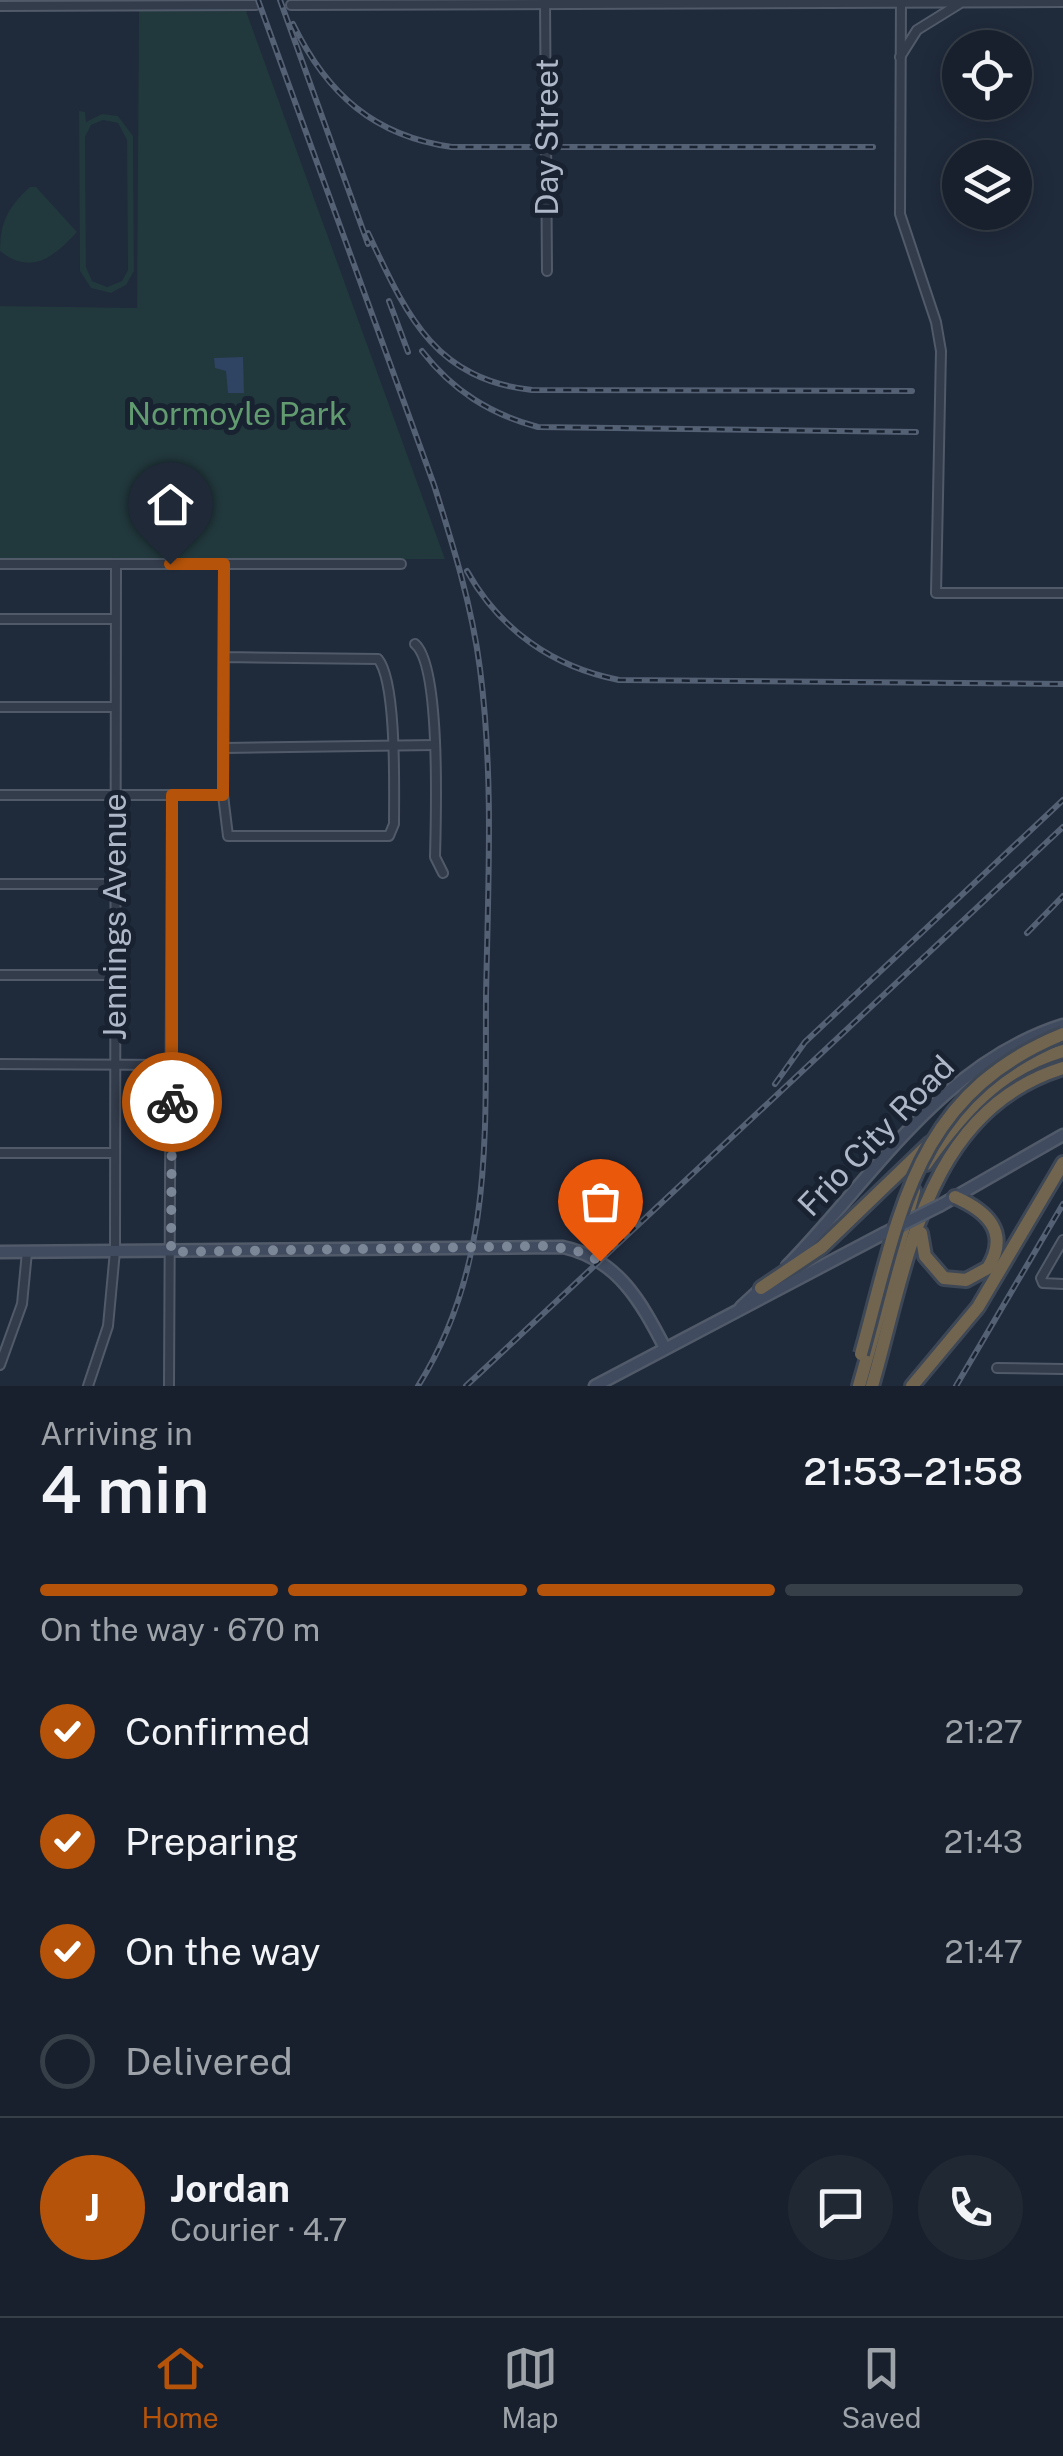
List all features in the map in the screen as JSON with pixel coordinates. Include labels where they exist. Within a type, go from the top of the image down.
[{"type":"highway","points":[[855,1386],[860,1354],[904,1198],[931,1138],[960,1101],[994,1070],[1063,1034]]},
{"type":"highway","points":[[761,1288],[822,1248],[958,1118],[1015,1072],[1063,1051]]},
{"type":"highway","points":[[872,1386],[926,1200],[947,1156],[987,1111],[1028,1082],[1063,1068]]},
{"type":"highway","points":[[855,1386],[916,1186],[958,1118]]},
{"type":"highway","points":[[912,1386],[978,1308],[1063,1162]]},
{"type":"highway","points":[[926,1200],[920,1240],[924,1256],[944,1278],[966,1280],[988,1268],[996,1254],[997,1233],[986,1212],[955,1197]]},
{"type":"main road","name":"Frio City Road","points":[[742,1307],[799,1254],[946,1090],[1002,1050],[1063,1025]]},
{"type":"main road","name":"Frio City Road","points":[[595,1386],[955,1197],[1063,1135]]},
{"type":"main road","points":[[0,1252],[562,1247],[594,1258],[622,1279],[665,1348]]},
{"type":"street","name":"Day Street","points":[[545,2],[547,272]]},
{"type":"street","points":[[900,2],[900,214],[936,322],[941,351],[936,593],[1063,593]]},
{"type":"street","points":[[900,56],[917,30],[962,2]]},
{"type":"street","points":[[291,5],[1063,2]]},
{"type":"street","points":[[0,6],[256,5]]},
{"type":"street","points":[[0,564],[401,564]]},
{"type":"street","name":"Jennings Avenue","points":[[88,1386],[108,1326],[116,1251],[116,564]]},
{"type":"street","points":[[224,564],[223,795],[226,833],[234,838],[380,839],[393,830],[392,748],[382,665],[372,657],[224,657]]},
{"type":"street","points":[[0,619],[115,619]]},
{"type":"street","points":[[415,644],[424,656],[434,745],[436,857],[443,873]]},
{"type":"street","points":[[0,707],[115,707]]},
{"type":"street","points":[[224,748],[434,745]]},
{"type":"street","points":[[0,795],[223,795]]},
{"type":"street","points":[[169,1386],[172,795]]},
{"type":"street","points":[[0,884],[115,884]]},
{"type":"street","points":[[0,974],[115,974]]},
{"type":"street","points":[[0,1064],[172,1065]]},
{"type":"street","points":[[0,1153],[114,1152]]},
{"type":"street","points":[[1063,1240],[1041,1278],[1044,1283],[1063,1284]]},
{"type":"street","points":[[0,1365],[22,1304],[27,1252]]},
{"type":"street","points":[[996,1368],[1063,1369]]},
{"type":"green space","name":"Normoyle Park","points":[[139,10],[246,11],[445,559],[0,561],[0,306],[137,308]]},
{"type":"green space","points":[[79,111],[85,112],[86,122],[102,114],[118,116],[133,136],[134,271],[126,285],[111,293],[91,288],[80,271]],"holes":[[[103,120],[118,123],[127,140],[128,270],[122,281],[107,287],[92,281],[86,267],[85,137],[91,125]]]},
{"type":"green space","points":[[30,187],[36,187],[77,232],[51,256],[32,263],[0,251],[7,216]]},
{"type":"water","points":[[243,357],[244,393],[228,393],[226,371],[215,368],[214,358]]},
{"type":"railway","points":[[258,0],[434,485],[467,599],[480,669],[489,832],[486,1097],[480,1197],[461,1294],[443,1340],[418,1386]]},
{"type":"railway","points":[[280,0],[368,244]]},
{"type":"railway","points":[[293,24],[321,71],[356,108],[399,133],[452,147],[873,147]]},
{"type":"railway","points":[[368,233],[410,315],[427,337],[470,372],[498,383],[532,390],[912,391]]},
{"type":"railway","points":[[389,301],[408,352]]},
{"type":"railway","points":[[422,351],[446,378],[474,399],[538,427],[916,432]]},
{"type":"railway","points":[[467,571],[495,611],[531,643],[572,666],[619,680],[1063,684]]},
{"type":"railway","points":[[775,1084],[805,1042],[1063,800]]},
{"type":"railway","points":[[466,1386],[1063,827]]},
{"type":"railway","points":[[1027,933],[1063,896]]},
{"type":"railway","points":[[956,1386],[1063,1204]]},
{"type":"way so far","points":[[172,1102],[171,1252],[429,1251],[546,1246],[575,1250],[600,1261]]},
{"type":"route","points":[[170,564],[224,564],[223,795],[172,795],[172,1102]]}]
